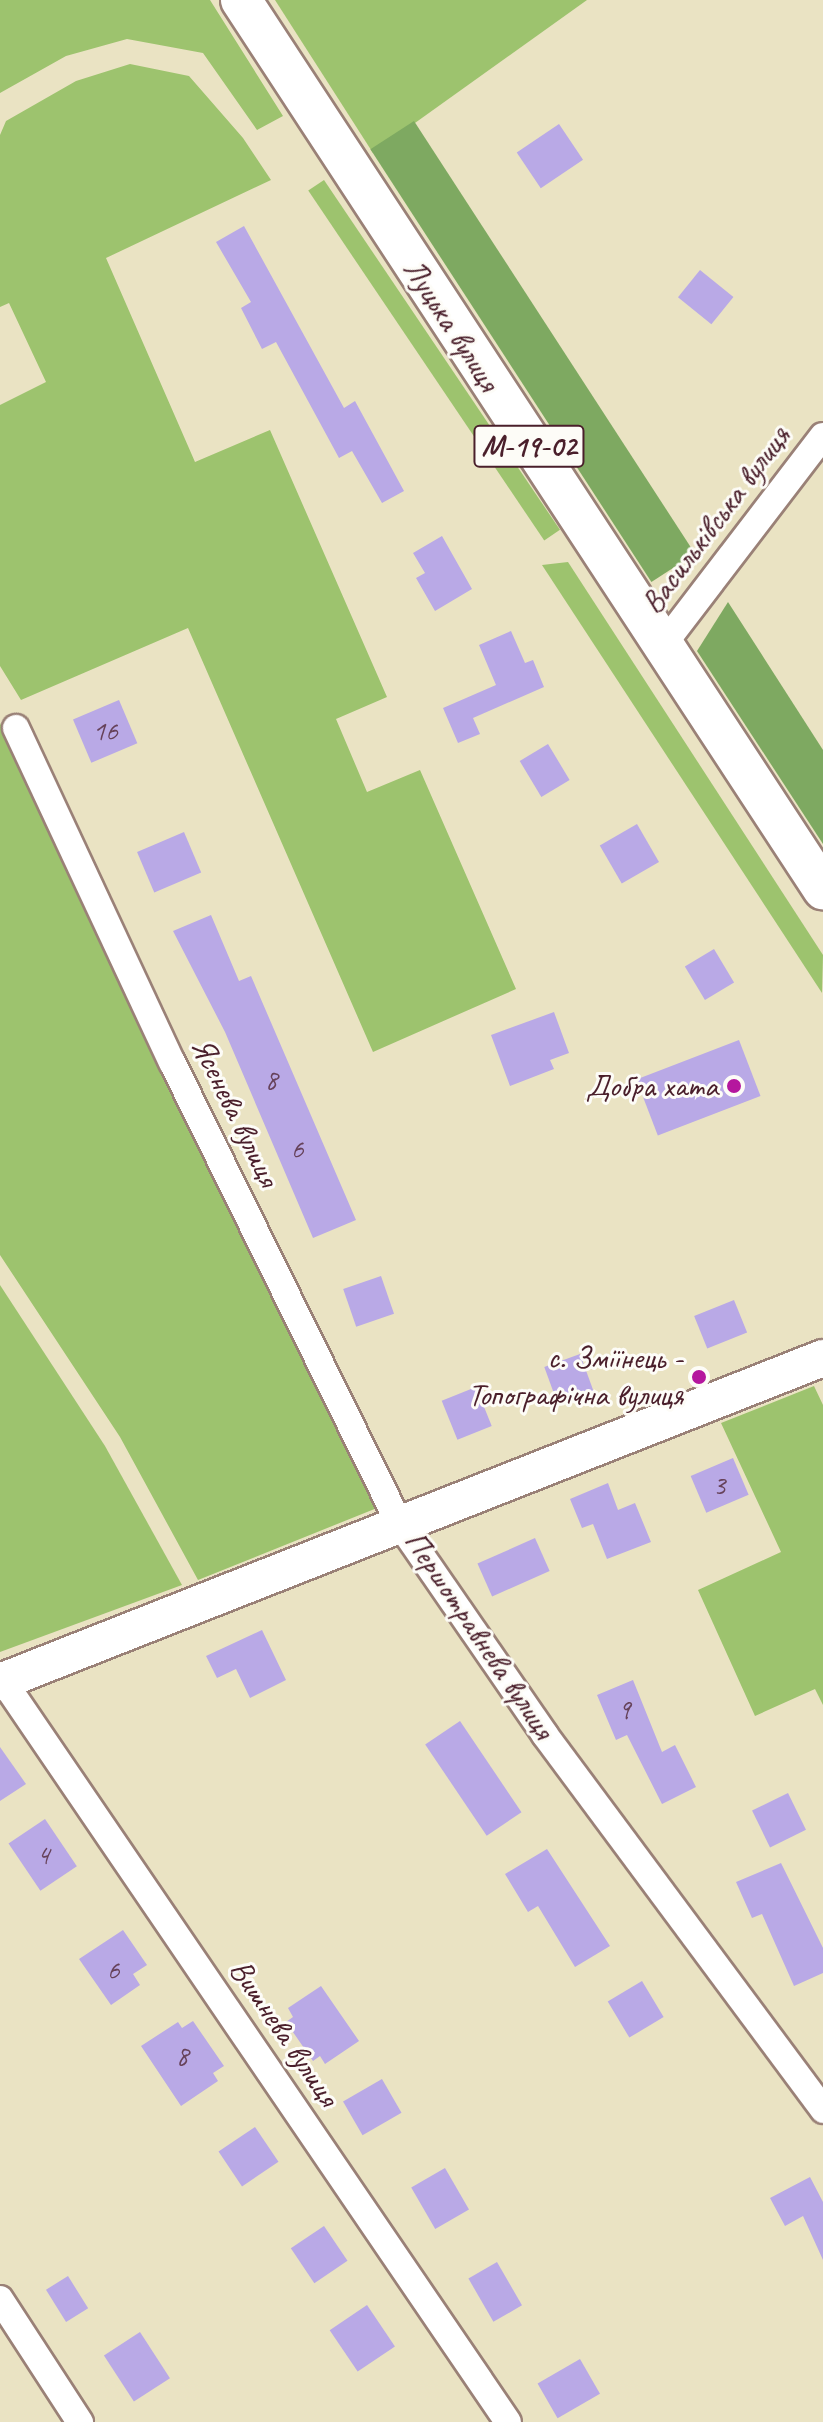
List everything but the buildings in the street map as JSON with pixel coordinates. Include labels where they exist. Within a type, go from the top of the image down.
[{"type":"main road","name":"Луцька вулиця","points":[[241,0],[823,889]]},
{"type":"street","name":"Васильківська вулиця","points":[[663,645],[823,436]]},
{"type":"street","name":"Ясенева вулиця","points":[[16,728],[172,1062],[399,1523]]},
{"type":"street","name":"Першотравнева вулиця","points":[[823,1358],[399,1523],[545,1735],[823,2110]]},
{"type":"street","points":[[2,1682],[399,1523]]},
{"type":"street","name":"Вишнева вулиця","points":[[2,1682],[508,2422]]},
{"type":"street","points":[[0,2299],[80,2422]]},
{"type":"green space","points":[[0,0],[210,0],[283,116],[257,130],[203,53],[127,39],[66,56],[0,93]]},
{"type":"green space","points":[[275,0],[587,0],[373,153]]},
{"type":"green space","points":[[130,64],[189,76],[243,138],[271,180],[106,258],[195,462],[270,430],[387,697],[336,719],[367,792],[420,770],[516,989],[373,1052],[188,628],[21,700],[0,666],[0,405],[46,382],[9,303],[0,307],[0,135],[6,121],[76,81]]},
{"type":"green space","points":[[414,121],[695,554],[651,582],[370,149]]},
{"type":"green space","points":[[324,180],[560,530],[544,540],[308,191]]},
{"type":"green space","points":[[568,562],[823,955],[822,993],[542,565]]},
{"type":"green space","points":[[728,602],[823,750],[823,844],[697,651]]},
{"type":"green space","points":[[0,723],[377,1508],[198,1580],[120,1437],[0,1255]]},
{"type":"green space","points":[[0,1285],[105,1446],[182,1585],[0,1652]]},
{"type":"green space","points":[[814,1386],[823,1405],[823,1705],[815,1689],[755,1716],[698,1590],[781,1552],[721,1423]]},
{"type":"place","name":"Добра хата","points":[[734,1086]]},
{"type":"place","name":"с. Зміїнець - Топографічна вулиця","points":[[699,1377]]}]
